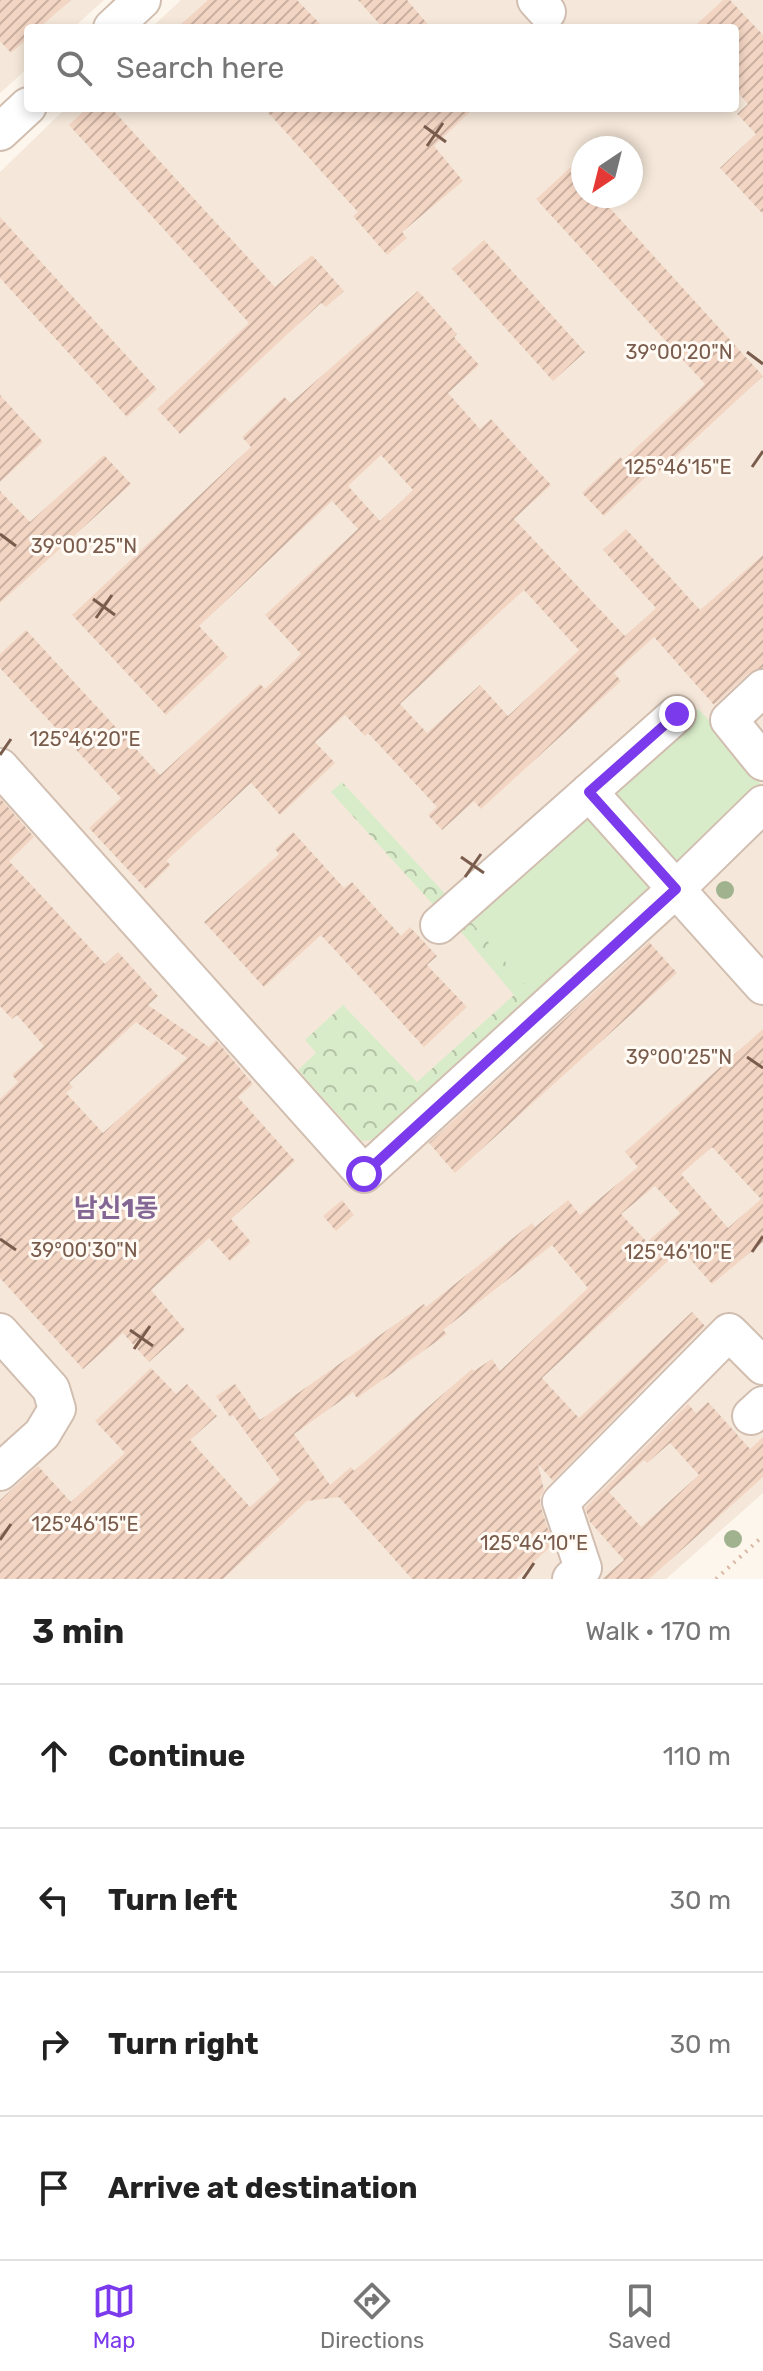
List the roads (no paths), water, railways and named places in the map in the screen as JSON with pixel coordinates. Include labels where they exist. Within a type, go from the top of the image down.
[{"type":"street","points":[[116,24],[142,0]]},
{"type":"street","points":[[0,132],[24,110]]},
{"type":"street","points":[[763,688],[729,720],[763,762]]},
{"type":"street","points":[[439,925],[677,714]]},
{"type":"street","points":[[0,767],[364,1174],[676,889],[763,804]]},
{"type":"street","points":[[589,792],[763,986]]},
{"type":"street","points":[[0,1332],[51,1389],[57,1409],[42,1434],[0,1472]]},
{"type":"street","points":[[571,1579],[583,1568],[561,1502],[729,1332],[763,1366]]},
{"type":"district","name":"남신1동","points":[[116,1208]]}]
